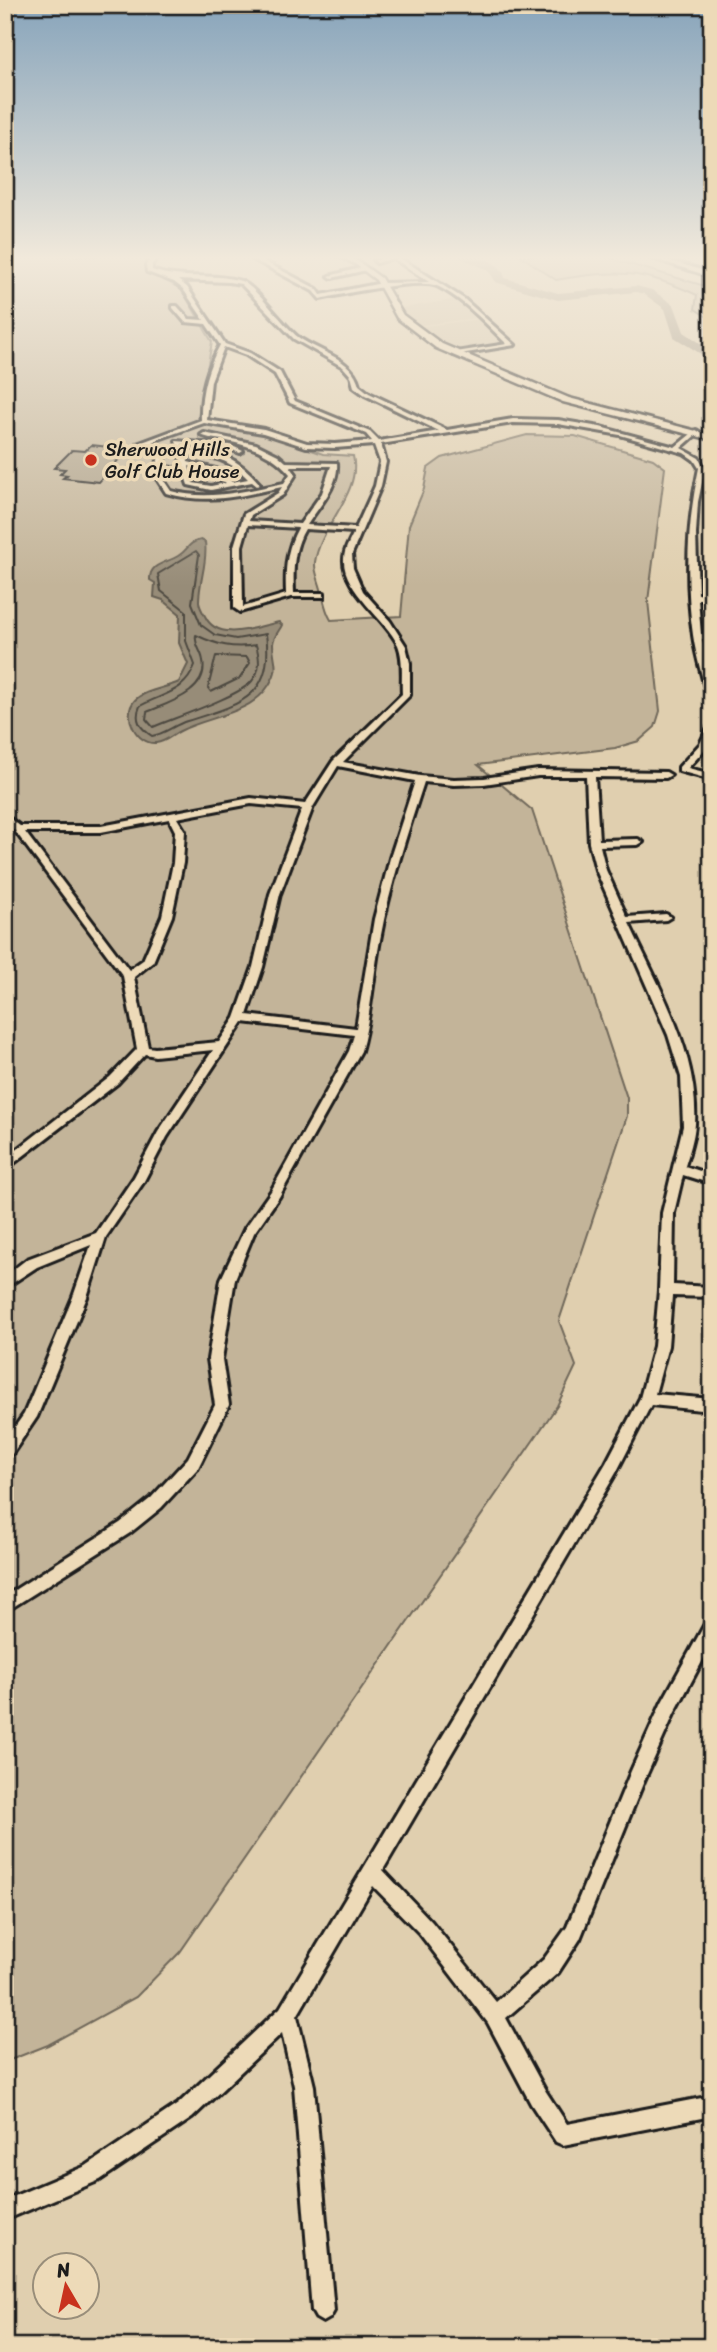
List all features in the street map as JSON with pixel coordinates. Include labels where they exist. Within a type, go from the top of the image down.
[{"type":"street","points":[[204,420],[215,366]]},
{"type":"street","points":[[5,1453],[30,1417],[80,1297],[100,1236],[139,1180],[162,1135],[240,1018],[258,967],[275,894],[308,807],[336,763],[406,695],[404,648],[396,633],[356,588],[347,565],[348,554],[379,486],[383,462],[377,443],[368,433],[292,402],[278,373],[267,366]]},
{"type":"street","points":[[345,366],[354,376],[356,386],[367,394],[447,432]]},
{"type":"street","points":[[483,366],[588,407],[712,438]]},
{"type":"street","points":[[288,484],[216,499],[187,499],[168,492],[160,479],[162,457],[152,447],[141,444],[204,420],[264,431],[306,445],[377,443],[513,421],[570,421],[692,455],[702,468],[692,534],[696,636],[710,680],[712,699]]},
{"type":"street","points":[[676,449],[696,432]]},
{"type":"street","points":[[204,435],[250,444],[286,464],[293,474],[281,494],[248,514],[238,546],[238,608],[243,610],[290,595],[321,595]]},
{"type":"street","points":[[240,451],[230,447],[178,442],[184,453],[186,475],[190,484],[211,488],[253,480]]},
{"type":"street","points":[[184,453],[213,453],[236,461],[262,489]]},
{"type":"street","points":[[286,464],[335,464],[329,485],[303,526],[290,558],[290,595]]},
{"type":"street","points":[[161,469],[212,468],[224,475],[230,484]]},
{"type":"street","points":[[245,523],[359,530]]},
{"type":"street","points":[[694,596],[712,597]]},
{"type":"street","points":[[696,636],[712,637]]},
{"type":"street","points":[[712,727],[704,744],[682,769],[712,777]]},
{"type":"street","points":[[336,763],[420,779],[484,781],[538,773],[666,775]]},
{"type":"street","points":[[5,2210],[93,2173],[185,2112],[288,2015],[370,1871],[611,1468],[647,1399],[661,1346],[668,1213],[689,1126],[687,1077],[674,1035],[601,870],[594,844],[590,773]]},
{"type":"street","points":[[5,1605],[125,1528],[156,1503],[193,1462],[222,1405],[215,1359],[228,1279],[249,1231],[275,1194],[355,1051],[362,1032],[388,877],[420,779]]},
{"type":"street","points":[[18,829],[101,829],[251,801],[308,807]]},
{"type":"street","points":[[128,976],[148,962],[167,916],[180,841],[180,831],[172,817]]},
{"type":"street","points":[[5,818],[18,829],[128,976],[143,1050]]},
{"type":"street","points":[[594,844],[638,842]]},
{"type":"street","points":[[623,920],[666,917]]},
{"type":"street","points":[[240,1018],[362,1032]]},
{"type":"street","points":[[143,1050],[155,1052],[222,1045]]},
{"type":"street","points":[[5,1166],[114,1080],[143,1050]]},
{"type":"street","points":[[680,1169],[712,1180]]},
{"type":"street","points":[[5,1283],[32,1263],[100,1236]]},
{"type":"street","points":[[666,1290],[712,1292]]},
{"type":"street","points":[[647,1399],[712,1405]]},
{"type":"street","points":[[495,2016],[551,1966],[574,1933],[642,1765],[668,1708],[712,1627]]},
{"type":"street","points":[[370,1871],[426,1928],[495,2016],[538,2097],[563,2135],[712,2106]]},
{"type":"street","points":[[288,2015],[304,2086],[323,2311]]},
{"type":"shaded area","points":[[5,366],[208,366],[198,418],[206,423],[257,431],[323,454],[353,456],[352,483],[324,535],[315,562],[331,620],[401,616],[409,525],[424,489],[428,468],[442,458],[527,435],[575,436],[653,459],[665,468],[648,601],[660,711],[655,727],[639,741],[615,748],[478,765],[532,810],[627,1098],[627,1116],[559,1321],[576,1366],[557,1406],[180,1952],[136,1997],[48,2045],[5,2062]]},
{"type":"water","points":[[201,540],[205,542],[206,549],[200,586],[200,607],[211,624],[229,631],[279,622],[282,625],[273,644],[275,673],[261,695],[251,703],[191,726],[163,741],[149,742],[133,728],[130,721],[131,706],[144,694],[179,682],[188,664],[179,643],[180,614],[163,600],[154,597],[155,583],[150,580],[150,574],[159,564],[178,556],[193,543]]},
{"type":"building","name":"Sherwood Hills Golf Club House","points":[[91,445],[128,449],[99,482],[63,478],[67,475],[60,474],[65,469],[54,468],[72,450],[85,451]]},
{"type":"place","name":"Sherwood Hills Golf Club House","points":[[91,460]]}]
